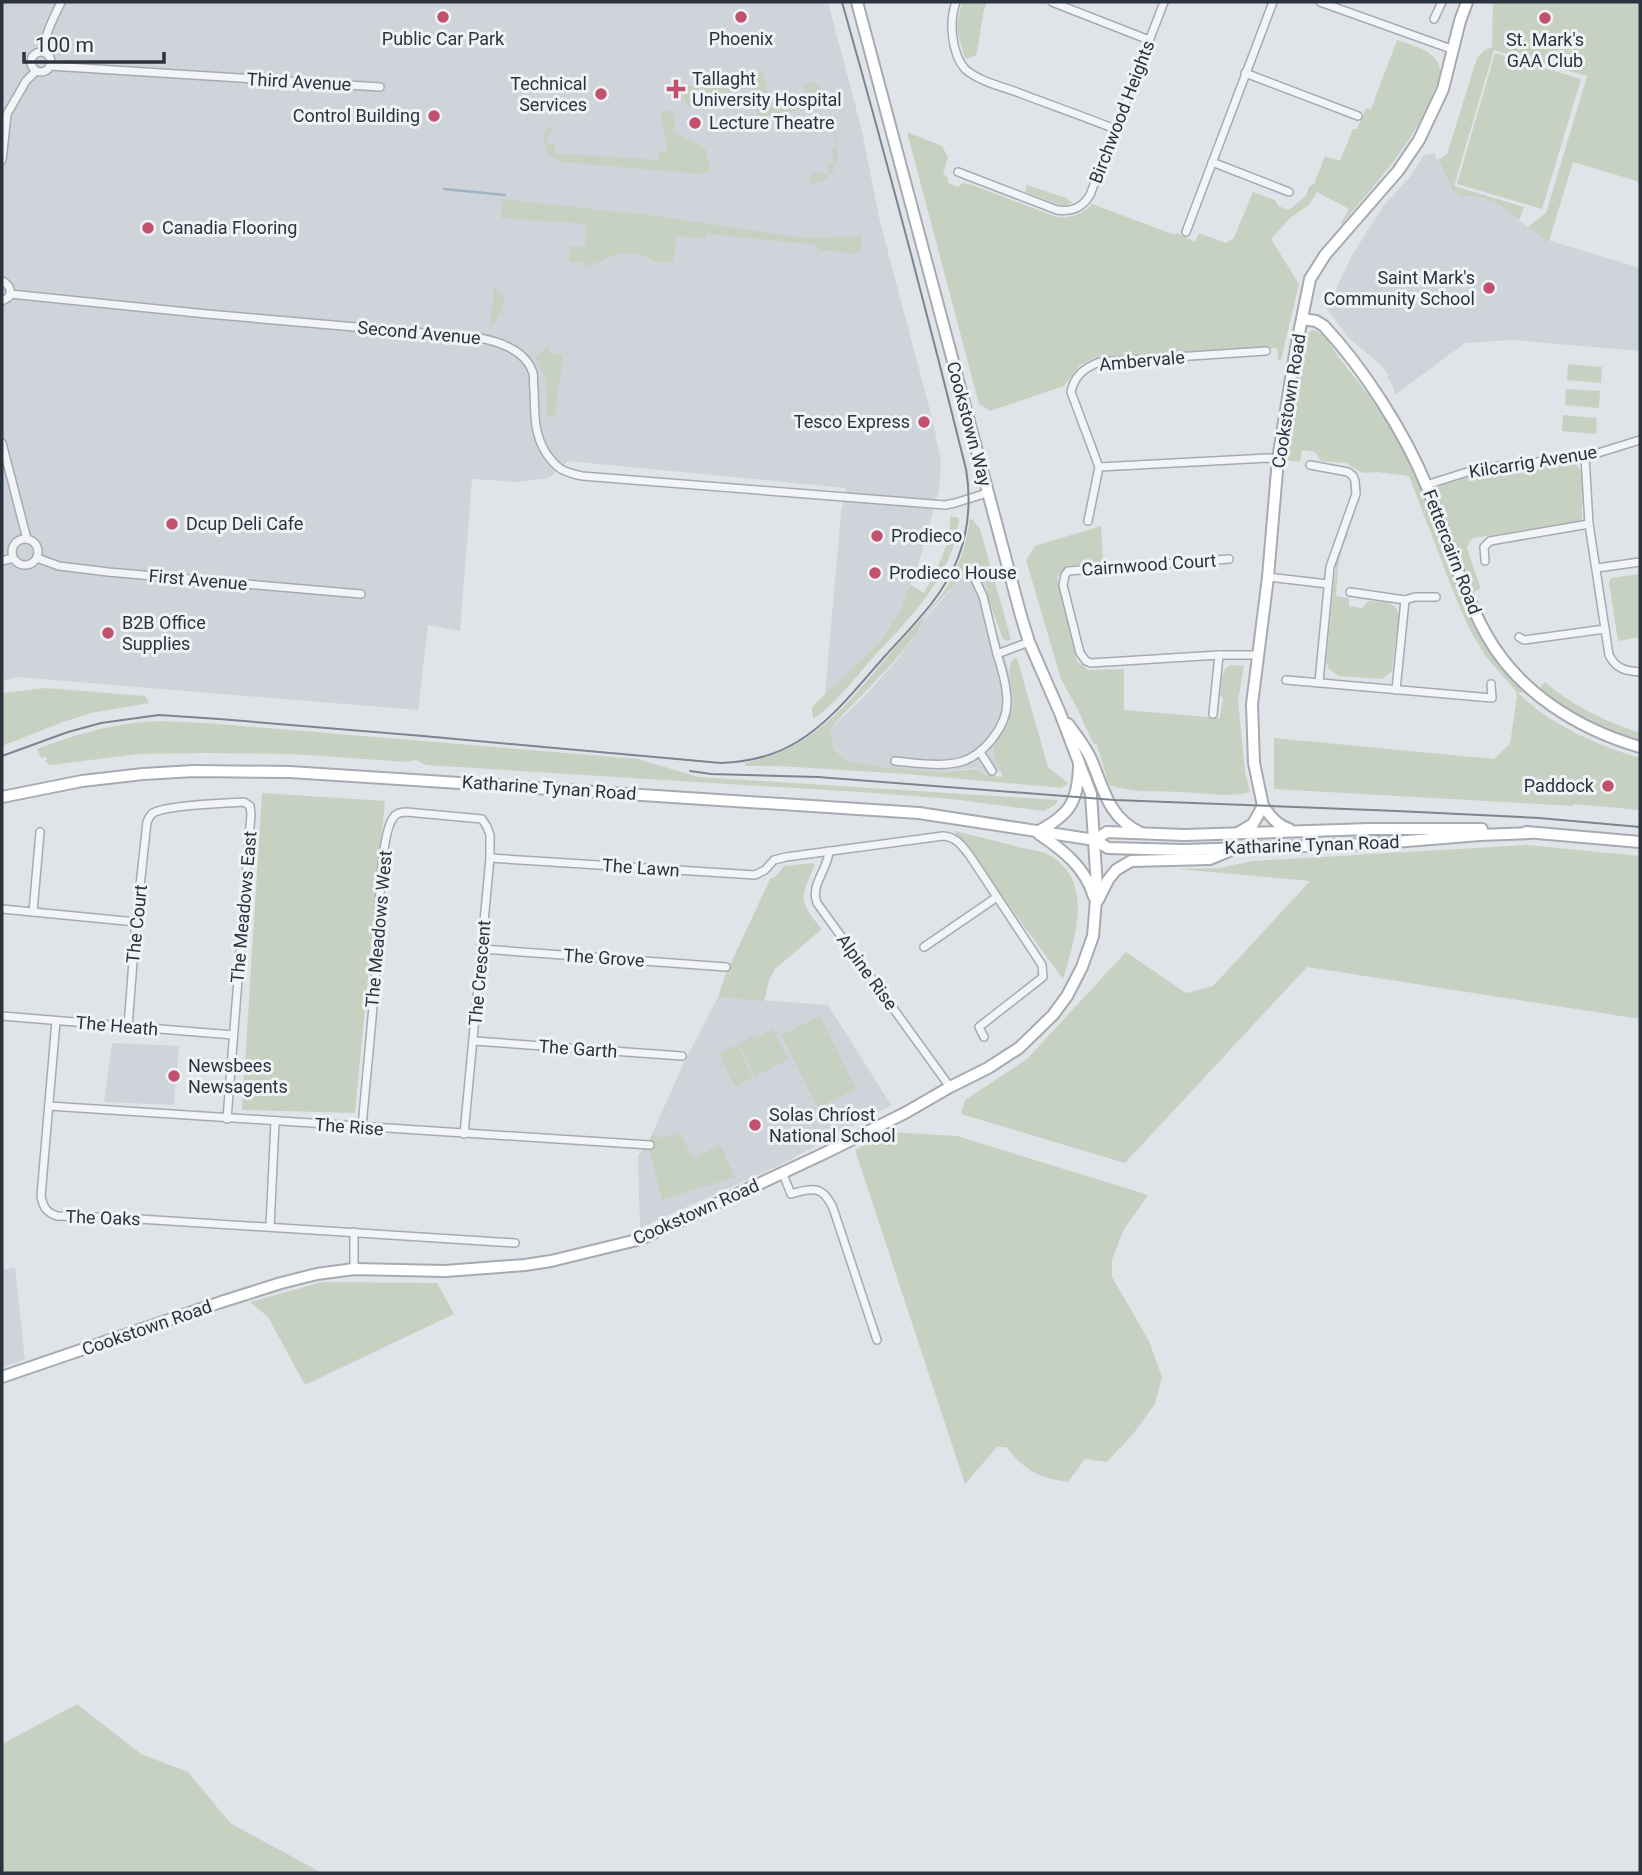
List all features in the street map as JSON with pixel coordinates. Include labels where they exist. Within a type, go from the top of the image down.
[{"type":"street","points":[[44,52],[37,52],[32,56],[30,62],[36,71],[42,72],[50,66],[51,60],[44,52],[44,42],[61,2]]},
{"type":"street","name":"Cookstown Way","points":[[857,2],[1029,642],[1091,794],[1095,840]]},
{"type":"street","points":[[956,2],[951,23],[955,46],[964,68],[975,76],[1115,129]]},
{"type":"street","points":[[1052,2],[1149,40]]},
{"type":"street","name":"Birchwood Heights","points":[[958,172],[1057,210],[1067,211],[1085,203],[1164,2]]},
{"type":"street","points":[[1185,232],[1273,2]]},
{"type":"street","points":[[1320,2],[1454,50]]},
{"type":"street","points":[[1434,19],[1441,2]]},
{"type":"street","name":"Cookstown Road","points":[[1263,806],[1254,763],[1252,711],[1268,577],[1278,459],[1310,279],[1325,255],[1398,171],[1419,140],[1443,89],[1460,22],[1468,2]]},
{"type":"street","name":"Third Avenue","points":[[50,66],[380,87]]},
{"type":"street","points":[[2,160],[7,114],[26,81],[36,71]]},
{"type":"street","points":[[1245,73],[1358,116]]},
{"type":"street","points":[[1212,162],[1289,192]]},
{"type":"street","points":[[2,281],[8,285],[10,294],[2,301]]},
{"type":"street","name":"Second Avenue","points":[[10,294],[480,338],[499,342],[523,358],[533,372],[538,441],[551,460],[565,472],[582,476],[944,505],[987,493]]},
{"type":"street","name":"Fettercairn Road","points":[[1302,319],[1316,321],[1324,326],[1369,383],[1401,435],[1426,485],[1473,608],[1487,637],[1507,663],[1534,692],[1556,709],[1601,733],[1640,747]]},
{"type":"street","name":"Ambervale","points":[[1099,467],[1071,393],[1077,377],[1090,366],[1100,362],[1266,351]]},
{"type":"street","name":"Kilcarrig Avenue","points":[[1426,485],[1480,468],[1585,457],[1640,440]]},
{"type":"street","points":[[2,443],[27,539]]},
{"type":"street","points":[[1585,457],[1589,524],[1609,655],[1613,663],[1622,670],[1640,672]]},
{"type":"street","points":[[1088,520],[1099,467],[1278,459]]},
{"type":"street","points":[[1310,465],[1348,472],[1353,476],[1357,487],[1353,507],[1330,567],[1319,682]]},
{"type":"street","points":[[1485,561],[1484,547],[1490,541],[1589,524]]},
{"type":"street","points":[[27,539],[37,546],[37,558],[27,565],[19,564],[13,558],[12,550],[16,542],[27,539]]},
{"type":"street","points":[[2,561],[13,558]]},
{"type":"street","name":"First Avenue","points":[[37,558],[59,566],[108,572],[360,594]]},
{"type":"street","name":"Cairnwood Court","points":[[1219,655],[1091,663],[1086,661],[1080,653],[1063,585],[1068,571],[1229,559]]},
{"type":"street","points":[[1597,568],[1640,562]]},
{"type":"street","points":[[895,761],[950,764],[962,761],[980,752],[991,742],[1001,722],[1007,704],[1003,671],[983,596],[970,569]]},
{"type":"street","points":[[1268,577],[1328,584]]},
{"type":"street","points":[[1350,592],[1405,600],[1436,597]]},
{"type":"street","points":[[1396,690],[1405,600]]},
{"type":"street","points":[[1519,637],[1524,640],[1605,629]]},
{"type":"street","points":[[997,654],[1029,642]]},
{"type":"street","points":[[1213,714],[1219,655],[1258,655]]},
{"type":"street","points":[[1286,680],[1492,698],[1491,684]]},
{"type":"street","points":[[1060,713],[1084,746],[1109,805],[1128,826],[1143,834]]},
{"type":"street","points":[[980,752],[992,771]]},
{"type":"street","points":[[1079,765],[1077,793],[1070,808],[1059,819],[1037,832],[1075,863],[1092,888],[1097,904]]},
{"type":"street","name":"Katharine Tynan Road","points":[[2,797],[82,781],[143,774],[265,771],[919,813],[1095,840],[1108,848],[1184,850],[1370,844],[1530,833]]},
{"type":"street","name":"The Meadows East","points":[[147,822],[151,814],[169,809],[244,802],[250,806],[227,1119]]},
{"type":"street","points":[[1238,833],[1253,824],[1263,806]]},
{"type":"street","name":"Katharine Tynan Road","points":[[1263,806],[1279,825],[1293,831]]},
{"type":"street","name":"The Meadows West","points":[[362,1127],[383,863],[390,823],[400,812],[477,818]]},
{"type":"street","name":"The Crescent","points":[[464,1134],[490,858],[490,835],[482,819],[477,818]]},
{"type":"street","name":"The Court","points":[[128,1027],[147,822]]},
{"type":"street","name":"Katharine Tynan Road","points":[[1095,840],[1107,832],[1238,833],[1479,828],[1640,842]]},
{"type":"street","points":[[33,912],[40,832]]},
{"type":"street","points":[[829,852],[943,836],[952,837],[959,842],[1042,965],[1043,977],[979,1027],[984,1037]]},
{"type":"street","name":"Cookstown Road","points":[[2,1377],[281,1283],[317,1274],[354,1269],[458,1270],[525,1265],[642,1239],[783,1174],[988,1068],[1019,1048],[1053,1015],[1067,996],[1082,967],[1093,936],[1097,904],[1095,840]]},
{"type":"street","points":[[1097,904],[1108,880],[1116,870],[1130,861],[1210,859],[1238,848]]},
{"type":"street","name":"The Lawn","points":[[490,858],[755,875],[765,870],[774,860],[829,852]]},
{"type":"street","name":"Alpine Rise","points":[[829,852],[827,864],[815,890],[817,903],[950,1087]]},
{"type":"street","points":[[924,947],[997,897]]},
{"type":"street","points":[[2,909],[136,922]]},
{"type":"street","name":"The Grove","points":[[482,949],[726,967]]},
{"type":"street","name":"The Heath","points":[[2,1016],[233,1035]]},
{"type":"street","name":"The Oaks","points":[[56,1021],[41,1196],[43,1206],[48,1212],[57,1216],[515,1243]]},
{"type":"street","name":"The Garth","points":[[474,1041],[682,1056]]},
{"type":"street","name":"The Rise","points":[[49,1106],[650,1146]]},
{"type":"street","points":[[270,1227],[275,1122]]},
{"type":"street","points":[[783,1174],[791,1194],[820,1190],[827,1195],[877,1340]]},
{"type":"street","points":[[354,1232],[354,1269]]},
{"type":"shaded area","points":[[2,2],[828,2],[862,131],[880,222],[941,461],[939,490],[919,562],[900,611],[880,642],[825,695],[841,512],[846,488],[568,461],[549,478],[517,482],[472,479],[460,631],[428,625],[418,710],[18,677],[2,681]]},
{"type":"shaded area","name":"Saint Mark's Community School","points":[[1434,153],[1453,191],[1461,196],[1479,197],[1497,203],[1544,239],[1640,268],[1640,351],[1512,340],[1465,343],[1395,395],[1387,377],[1389,375],[1349,338],[1327,309],[1351,257],[1384,205],[1410,177],[1424,155]]},
{"type":"shaded area","points":[[975,563],[986,583],[986,596],[1009,671],[1013,695],[1011,715],[998,739],[994,757],[1000,771],[987,774],[974,768],[941,772],[846,761],[831,740],[833,726],[892,666],[913,639],[922,622]]},
{"type":"shaded area","name":"Solas Chríost National School","points":[[718,997],[828,1005],[891,1105],[780,1165],[640,1228],[638,1155],[647,1145],[683,1065]]},
{"type":"shaded area","points":[[112,1043],[179,1046],[174,1105],[104,1102]]},
{"type":"shaded area","points":[[15,1267],[25,1360],[2,1367],[2,1270]]},
{"type":"green space","points":[[963,2],[987,2],[976,55],[967,59],[958,30],[958,18]]},
{"type":"green space","points":[[1493,2],[1640,2],[1640,182],[1573,162],[1549,241],[1528,227],[1546,213],[1587,76],[1494,50],[1454,186],[1524,207],[1519,220],[1497,203],[1479,197],[1461,196],[1453,191],[1438,160],[1447,154],[1477,58],[1492,47]]},
{"type":"green space","points":[[1397,40],[1429,53],[1440,69],[1438,80],[1417,127],[1406,144],[1342,224],[1349,209],[1317,192],[1309,205],[1291,217],[1271,239],[1299,284],[1281,360],[1278,360],[1277,348],[1094,358],[1080,365],[1064,386],[990,411],[979,404],[907,132],[942,146],[948,157],[943,174],[948,178],[948,183],[958,187],[963,183],[972,185],[1057,217],[1076,215],[1092,204],[1175,235],[1177,233],[1195,242],[1199,233],[1226,243],[1234,238],[1253,192],[1275,200],[1278,206],[1289,210],[1306,196],[1309,187],[1314,184],[1325,156],[1340,161],[1353,129],[1357,129],[1366,108],[1371,109]]},
{"type":"green space","points":[[1495,53],[1581,79],[1542,209],[1457,184]]},
{"type":"green space","points":[[763,72],[771,108],[800,103],[800,100],[804,99],[806,108],[758,119],[751,88],[713,96],[713,101],[707,103],[702,84]]},
{"type":"green space","points":[[813,82],[821,88],[829,106],[826,104],[811,107],[810,113],[803,83]]},
{"type":"green space","points":[[698,84],[702,104],[688,107],[682,88]]},
{"type":"green space","points":[[830,109],[837,142],[836,164],[832,173],[824,180],[812,184],[811,174],[829,174],[828,164],[834,162],[832,149],[836,148]]},
{"type":"green space","points":[[670,110],[675,115],[674,132],[706,149],[710,171],[703,174],[561,162],[548,153],[544,143],[547,128],[552,126],[553,133],[547,134],[549,144],[555,144],[554,153],[659,160],[659,153],[668,151],[660,112]]},
{"type":"green space","points":[[1027,185],[1066,198],[1072,203],[1060,205],[1025,192]]},
{"type":"green space","points":[[503,199],[656,216],[805,238],[862,236],[860,254],[819,250],[817,245],[707,234],[705,239],[677,236],[673,263],[656,262],[642,255],[620,253],[585,268],[584,263],[569,261],[570,246],[585,247],[586,224],[501,218]]},
{"type":"green space","points":[[494,287],[505,298],[503,308],[492,328],[490,327]]},
{"type":"green space","points":[[1312,330],[1322,334],[1329,342],[1376,405],[1406,455],[1468,614],[1494,656],[1527,693],[1517,692],[1544,714],[1575,733],[1640,758],[1640,810],[1574,804],[1274,789],[1274,738],[1494,759],[1510,744],[1517,696],[1516,691],[1486,657],[1470,630],[1409,476],[1360,472],[1346,463],[1321,461],[1315,452],[1302,450],[1300,462],[1285,460],[1302,347],[1304,338]]},
{"type":"green space","points":[[549,347],[549,353],[563,355],[555,416],[547,417],[546,379],[535,356]]},
{"type":"green space","points":[[1568,364],[1602,367],[1601,383],[1567,380]]},
{"type":"green space","points":[[1566,389],[1600,391],[1599,408],[1565,405]]},
{"type":"green space","points":[[1563,415],[1597,418],[1596,434],[1562,431]]},
{"type":"green space","points":[[1570,462],[1578,466],[1582,473],[1582,521],[1474,538],[1467,548],[1481,589],[1473,592],[1437,493],[1438,487],[1453,479],[1485,470]]},
{"type":"green space","points":[[950,516],[959,518],[955,541],[931,591],[843,692],[813,719],[812,707],[880,642],[900,611],[910,585],[924,593],[946,546]]},
{"type":"green space","points":[[970,519],[980,529],[1011,639],[1003,639],[987,596],[986,582],[975,563],[925,616],[917,633],[890,666],[833,725],[830,733],[834,748],[846,761],[942,772],[976,769],[987,775],[1003,777],[994,751],[997,739],[1012,711],[1010,671],[1012,660],[1017,658],[1048,767],[1068,783],[1066,786],[1062,788],[906,774],[745,766],[745,763],[802,741],[834,716],[857,692],[948,585],[962,555]]},
{"type":"green space","points":[[1101,526],[1103,563],[1066,566],[1057,578],[1077,661],[1088,670],[1124,669],[1124,710],[1220,718],[1222,676],[1225,669],[1230,665],[1244,666],[1238,700],[1245,772],[1250,792],[1225,795],[1145,791],[1109,785],[1097,745],[1093,743],[1061,679],[1026,560],[1035,546]]},
{"type":"green space","points":[[1347,534],[1339,564],[1336,596],[1349,598],[1349,606],[1362,608],[1368,601],[1391,604],[1399,616],[1392,671],[1382,679],[1339,676],[1329,669],[1326,662],[1337,554]]},
{"type":"green space","points":[[1640,574],[1640,637],[1618,641],[1609,583],[1611,578]]},
{"type":"green space","points":[[1545,682],[1590,712],[1640,733],[1640,741],[1575,713],[1540,688]]},
{"type":"green space","points":[[46,688],[145,696],[149,703],[91,713],[2,746],[2,693]]},
{"type":"green space","points":[[160,721],[638,759],[698,777],[1058,800],[1044,811],[951,799],[874,793],[426,765],[416,760],[407,762],[292,754],[139,754],[50,765],[45,761],[46,757],[41,758],[37,749],[97,730]]},
{"type":"green space","points":[[262,793],[385,801],[355,1113],[242,1110]]},
{"type":"green space","points":[[954,831],[1043,852],[1063,866],[1072,879],[1078,911],[1063,979]]},
{"type":"green space","points":[[1527,845],[1640,856],[1640,1019],[1307,967],[1125,1163],[961,1114],[965,1100],[1027,1059],[1126,952],[1186,993],[1213,986],[1310,881],[1177,869],[1220,868],[1252,861]]},
{"type":"green space","points":[[815,865],[804,898],[808,911],[822,929],[775,969],[764,1001],[718,997],[770,879],[784,866]]},
{"type":"green space","points":[[820,1016],[856,1089],[818,1108],[781,1035]]},
{"type":"green space","points":[[773,1029],[788,1059],[755,1077],[738,1044],[755,1035],[765,1053],[758,1037]]},
{"type":"green space","points":[[737,1045],[753,1078],[735,1087],[719,1053]]},
{"type":"green space","points":[[679,1132],[693,1159],[720,1145],[735,1177],[662,1200],[649,1147],[652,1135],[665,1138]]},
{"type":"green space","points":[[889,1132],[957,1136],[1148,1195],[1123,1231],[1112,1260],[1112,1277],[1149,1341],[1162,1377],[1155,1404],[1133,1434],[1107,1462],[1085,1459],[1068,1482],[1033,1472],[1006,1447],[997,1447],[965,1484],[855,1150]]},
{"type":"green space","points":[[322,1282],[437,1283],[454,1314],[305,1385],[268,1317],[250,1302]]},
{"type":"green space","points":[[77,1704],[141,1754],[188,1772],[230,1823],[322,1873],[2,1873],[2,1744]]},
{"type":"waterway","points":[[444,189],[505,195]]},
{"type":"tram line","points":[[2,756],[101,723],[159,715],[721,763],[770,755],[797,742],[822,724],[916,622],[944,586],[962,547],[969,503],[966,469],[842,2]]},
{"type":"tram line","points":[[690,771],[818,777],[1115,800],[1539,818],[1640,827]]},
{"type":"place","name":"Public Car Park","points":[[443,17]]},
{"type":"place","name":"Phoenix","points":[[741,17]]},
{"type":"place","name":"St. Mark's GAA Club","points":[[1545,18]]},
{"type":"place","name":"Tallaght University Hospital","points":[[676,89]]},
{"type":"place","name":"Technical Services","points":[[601,94]]},
{"type":"place","name":"Control Building","points":[[434,116]]},
{"type":"place","name":"Lecture Theatre","points":[[695,123]]},
{"type":"place","name":"Canadia Flooring","points":[[148,228]]},
{"type":"place","name":"Saint Mark's Community School","points":[[1489,288]]},
{"type":"place","name":"Tesco Express","points":[[924,422]]},
{"type":"place","name":"Dcup Deli Cafe","points":[[172,524]]},
{"type":"place","name":"Prodieco","points":[[877,536]]},
{"type":"place","name":"Prodieco House","points":[[875,573]]},
{"type":"place","name":"B2B Office Supplies","points":[[108,633]]},
{"type":"place","name":"Paddock","points":[[1608,786]]},
{"type":"place","name":"Newsbees Newsagents","points":[[174,1076]]},
{"type":"place","name":"Solas Chríost National School","points":[[755,1125]]}]
